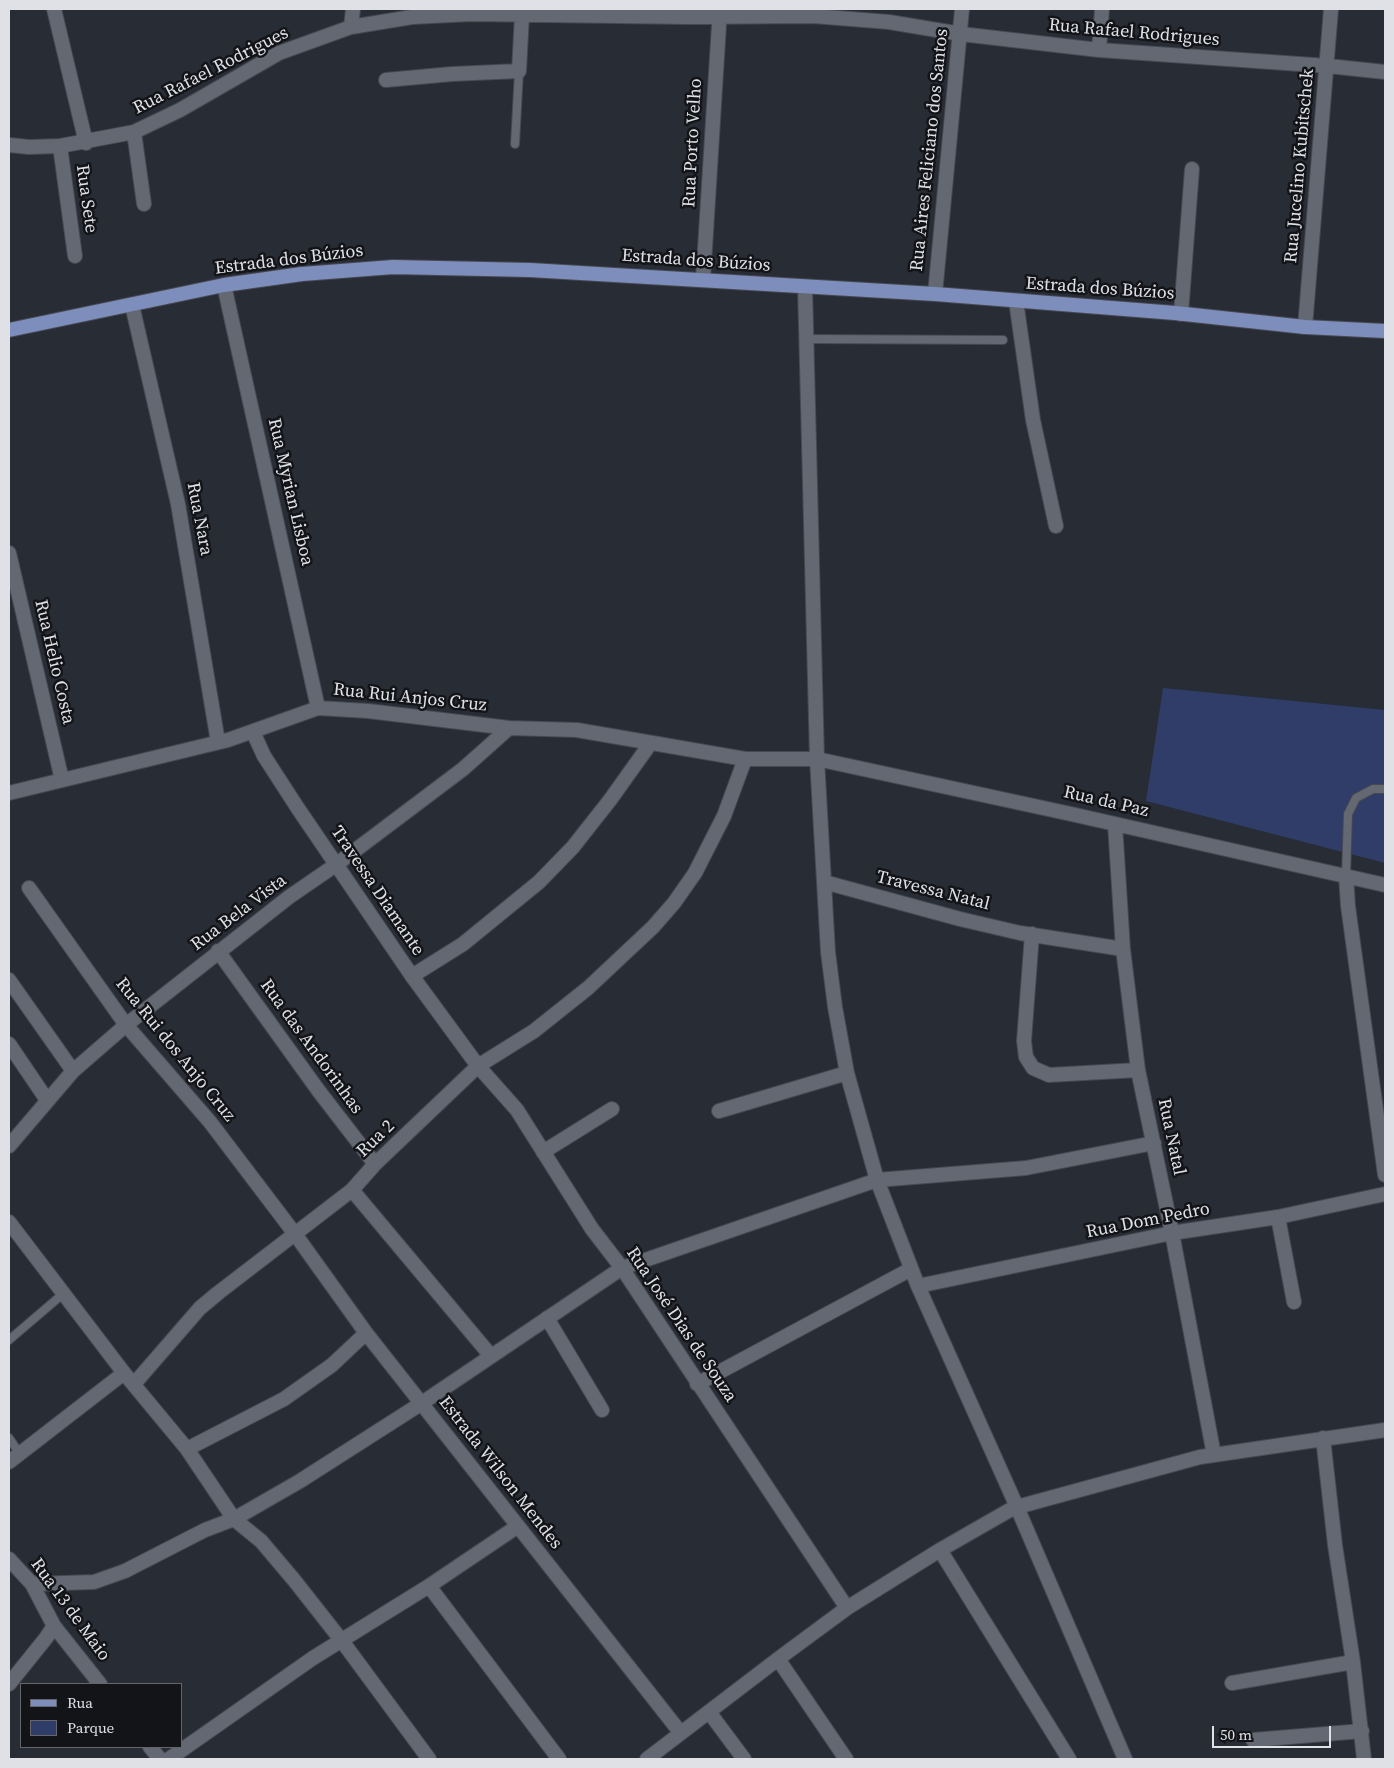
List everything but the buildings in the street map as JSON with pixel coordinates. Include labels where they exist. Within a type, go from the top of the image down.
[{"type":"main road","name":"Estrada dos Búzios","points":[[9,330],[224,285],[302,274],[393,267],[530,270],[935,294],[1182,314],[1305,327],[1385,331]]},
{"type":"street","points":[[54,9],[86,143]]},
{"type":"street","points":[[351,27],[353,9]]},
{"type":"street","name":"Rua Aires Feliciano dos Santos","points":[[935,294],[962,9]]},
{"type":"street","points":[[1099,50],[1102,9]]},
{"type":"street","name":"Rua Jucelino Kubitschek","points":[[1305,327],[1328,66],[1331,9]]},
{"type":"street","name":"Rua Rafael Rodrigues","points":[[9,145],[28,147],[60,146],[86,143],[134,132],[180,110],[279,53],[351,27],[412,16],[482,12],[522,15],[813,12],[960,34],[1099,50],[1328,66],[1385,72]]},
{"type":"street","name":"Rua Porto Velho","points":[[703,280],[719,13]]},
{"type":"street","points":[[386,80],[452,74],[519,71],[522,15]]},
{"type":"street","points":[[134,132],[144,204]]},
{"type":"street","name":"Rua Sete","points":[[60,146],[74,256]]},
{"type":"street","points":[[1182,314],[1192,169]]},
{"type":"street","name":"Rua Myrian Lisboa","points":[[224,285],[318,708]]},
{"type":"street","points":[[806,287],[817,759],[828,952],[847,1073],[877,1180],[911,1269],[1018,1507],[1125,1759]]},
{"type":"street","points":[[1016,301],[1033,420],[1056,526]]},
{"type":"street","name":"Rua Nara","points":[[132,305],[178,504],[218,742]]},
{"type":"street","name":"Rua Helio Costa","points":[[9,553],[62,780]]},
{"type":"street","name":"Rua Rui Anjos Cruz","points":[[9,793],[218,742],[253,732],[318,708],[368,711],[509,728],[577,730],[745,759],[817,759]]},
{"type":"street","name":"Rua Bela Vista","points":[[9,1146],[73,1071],[126,1024],[289,897],[463,769],[509,728]]},
{"type":"street","name":"Travessa Diamante","points":[[253,732],[264,756],[336,864],[412,976],[478,1066]]},
{"type":"street","points":[[412,976],[462,944],[539,882],[574,847],[650,744]]},
{"type":"street","name":"Rua 2","points":[[296,1234],[352,1190],[375,1164],[478,1066],[534,1031],[588,988],[664,915],[695,872],[724,816],[745,759]]},
{"type":"street","name":"Rua da Paz","points":[[817,759],[1385,885]]},
{"type":"street","name":"Rua Natal","points":[[1115,824],[1123,949],[1138,1070],[1172,1233],[1214,1454]]},
{"type":"street","points":[[1346,876],[1349,916],[1385,1175]]},
{"type":"street","name":"Travessa Natal","points":[[824,882],[960,919],[1032,934],[1123,949]]},
{"type":"street","name":"Rua Rui dos Anjo Cruz","points":[[29,888],[126,1024],[210,1122],[296,1234]]},
{"type":"street","points":[[1032,934],[1024,1041],[1026,1057],[1033,1068],[1049,1075],[1138,1070]]},
{"type":"street","name":"Rua das Andorinhas","points":[[218,951],[318,1090],[375,1164]]},
{"type":"street","points":[[9,980],[73,1071]]},
{"type":"street","points":[[9,1044],[47,1100]]},
{"type":"street","name":"Rua José Dias de Souza","points":[[478,1066],[517,1110],[592,1229],[622,1268],[697,1384],[848,1608]]},
{"type":"street","points":[[719,1111],[847,1073]]},
{"type":"street","points":[[543,1152],[612,1109]]},
{"type":"street","points":[[32,1584],[94,1582],[125,1571],[205,1530],[234,1519],[293,1485],[422,1403],[622,1268],[877,1180],[1026,1168],[1154,1143]]},
{"type":"street","points":[[352,1190],[491,1356]]},
{"type":"street","name":"Rua Dom Pedro","points":[[918,1286],[1172,1233],[1278,1217],[1385,1194]]},
{"type":"street","points":[[1278,1217],[1294,1302]]},
{"type":"street","points":[[9,1222],[129,1379],[187,1449],[234,1519],[261,1541],[342,1641],[429,1759]]},
{"type":"street","points":[[14,1458],[129,1379],[200,1308],[296,1234]]},
{"type":"street","name":"Estrada Wilson Mendes","points":[[296,1234],[366,1333],[680,1732]]},
{"type":"street","points":[[697,1384],[911,1269]]},
{"type":"street","points":[[547,1318],[602,1410]]},
{"type":"street","points":[[187,1449],[284,1399],[332,1364],[366,1333]]},
{"type":"street","points":[[647,1759],[778,1658],[848,1608],[940,1550],[1018,1507],[1200,1456],[1385,1430]]},
{"type":"street","points":[[1323,1438],[1335,1545],[1353,1662],[1364,1759]]},
{"type":"street","points":[[169,1759],[313,1658],[429,1586],[518,1526]]},
{"type":"street","points":[[940,1550],[1069,1759]]},
{"type":"street","name":"Rua 13 de Maio","points":[[9,1559],[32,1584],[54,1626],[99,1683]]},
{"type":"street","points":[[429,1586],[559,1759]]},
{"type":"street","points":[[9,1684],[54,1626]]},
{"type":"street","points":[[778,1658],[846,1759]]},
{"type":"street","points":[[1232,1683],[1353,1662]]},
{"type":"street","points":[[709,1712],[744,1759]]},
{"type":"street","points":[[1253,1740],[1362,1731]]},
{"type":"street","points":[[151,1748],[160,1759]]},
{"type":"lane","points":[[516,144],[519,71]]},
{"type":"lane","points":[[807,339],[1002,340]]},
{"type":"lane","points":[[1346,876],[1348,814],[1356,798],[1373,789],[1385,789]]},
{"type":"lane","points":[[9,1340],[64,1293]]},
{"type":"lane","points":[[9,1438],[14,1458]]},
{"type":"green space","points":[[1163,688],[1385,710],[1385,863],[1146,801]]}]
